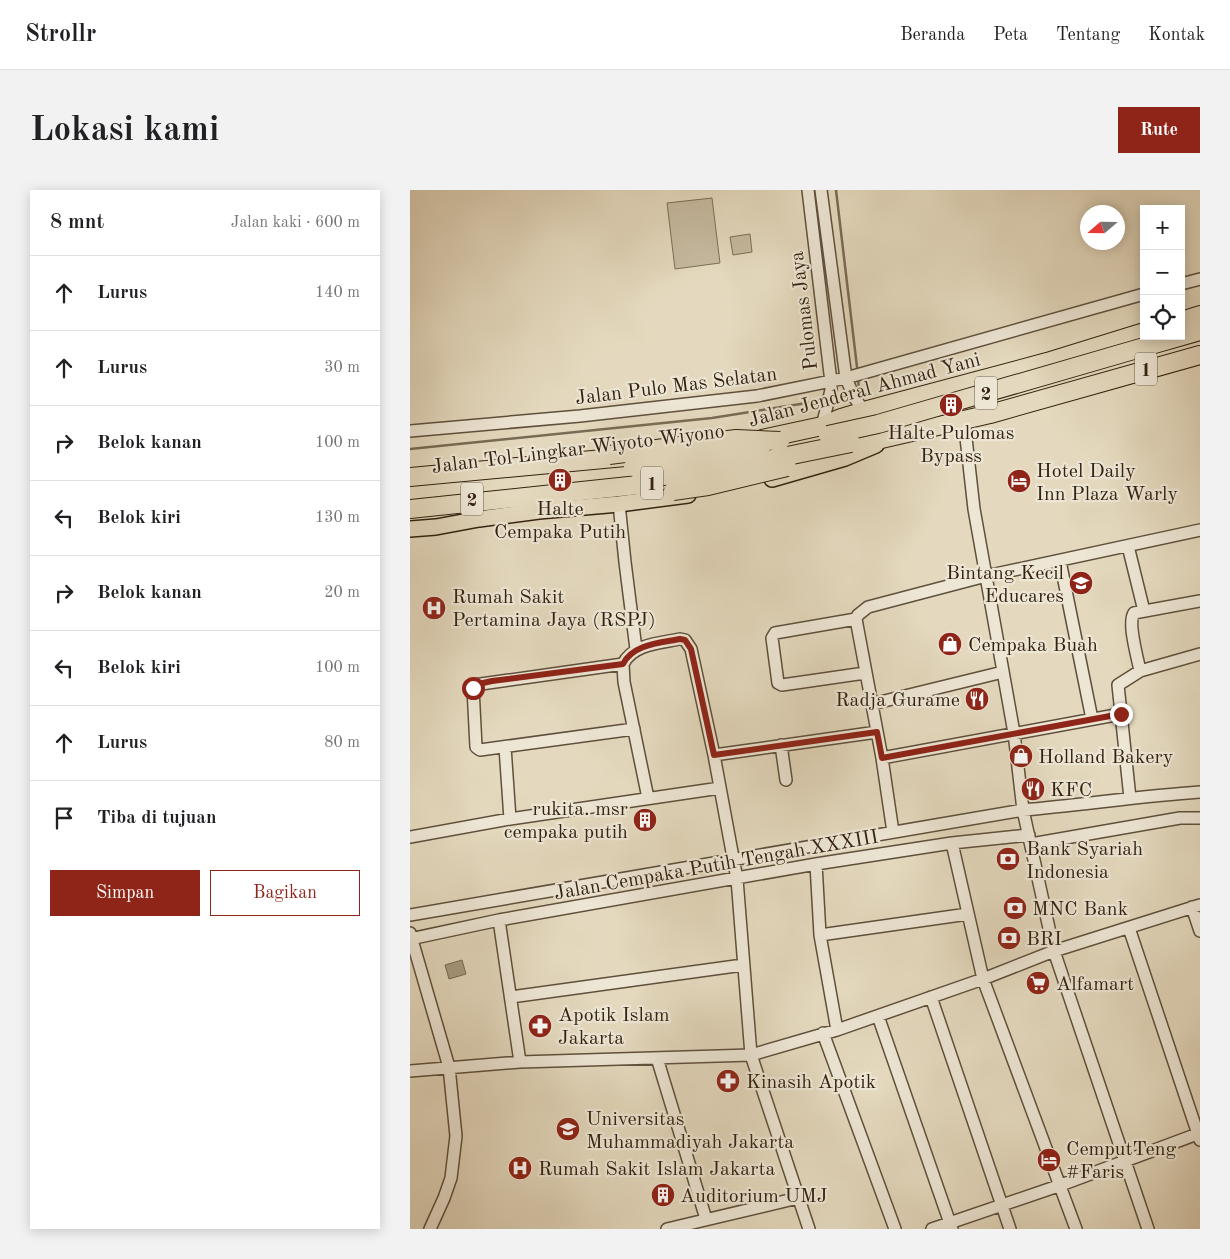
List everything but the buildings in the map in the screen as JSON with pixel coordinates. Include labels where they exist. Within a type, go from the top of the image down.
[{"type":"highway","points":[[1185,320],[1200,315]]},
{"type":"highway","name":"2","points":[[780,441],[878,424],[1200,331]]},
{"type":"highway","name":"Jalan Jenderal Ahmad Yani","points":[[410,477],[738,444],[822,426],[841,418],[859,404],[1047,362],[1140,333]]},
{"type":"highway","name":"2","points":[[850,442],[995,403],[1200,342]]},
{"type":"highway","name":"1","points":[[1093,384],[1113,372],[1200,347]]},
{"type":"highway","name":"1","points":[[410,507],[593,491],[745,470],[964,420],[1200,355]]},
{"type":"highway","points":[[1047,362],[1055,395]]},
{"type":"highway","points":[[410,471],[609,455],[736,439],[780,441]]},
{"type":"highway","name":"Jalan Tol Lingkar Wiyoto Wiyono","points":[[410,489],[633,467],[737,451],[780,441]]},
{"type":"highway","points":[[410,514],[523,504],[606,500],[708,486],[762,474],[828,455],[850,442]]},
{"type":"highway","name":"Jalan Tol Lingkar Wiyoto Wiyono","points":[[410,507],[704,471],[743,465],[850,442]]},
{"type":"highway","points":[[738,444],[745,470]]},
{"type":"highway","points":[[689,450],[692,478]]},
{"type":"main road","name":"1","points":[[410,529],[436,527],[539,511],[619,504],[741,486],[786,476],[854,455],[890,437]]},
{"type":"street","name":"Pulomas Jaya","points":[[808,190],[831,386],[822,426]]},
{"type":"street","name":"Pulomas Jaya","points":[[821,190],[847,382],[859,404]]},
{"type":"street","points":[[1185,283],[1200,279]]},
{"type":"street","name":"Jalan Pulo Mas Selatan","points":[[410,431],[580,416],[831,386],[1141,295]]},
{"type":"street","points":[[964,420],[974,509],[1014,733],[1023,812],[1054,951],[1148,1229]]},
{"type":"street","points":[[619,504],[636,649]]},
{"type":"street","points":[[893,832],[882,758],[856,619],[858,615],[868,607],[986,576],[1200,530]]},
{"type":"street","points":[[1128,546],[1144,610]]},
{"type":"street","points":[[1060,561],[1092,719]]},
{"type":"street","points":[[1140,671],[1132,617],[1134,614],[1144,610],[1199,603]]},
{"type":"street","points":[[856,619],[775,633],[772,638],[778,683],[866,673]]},
{"type":"street","points":[[648,798],[624,682],[623,664],[629,654],[636,649],[680,639],[685,640],[690,644],[736,870],[751,1055],[809,1229]]},
{"type":"street","points":[[1130,798],[1118,685],[1140,671],[1200,654]]},
{"type":"street","points":[[623,664],[474,685],[476,747],[480,750],[506,747],[634,728]]},
{"type":"street","points":[[872,704],[1003,672]]},
{"type":"street","points":[[882,758],[1121,714]]},
{"type":"street","points":[[714,755],[877,732]]},
{"type":"street","points":[[781,745],[786,780]]},
{"type":"street","points":[[506,747],[510,819]]},
{"type":"street","points":[[410,837],[510,819],[720,788]]},
{"type":"street","points":[[410,915],[736,870],[893,832],[1130,798],[1200,792]]},
{"type":"street","name":"Jalan Cempaka Putih Tengah XXXIII","points":[[410,937],[736,870],[816,864],[952,843],[1029,837],[1180,818],[1200,818]]},
{"type":"street","points":[[952,843],[983,979],[1076,1229]]},
{"type":"street","points":[[816,864],[820,935],[838,1030]]},
{"type":"street","points":[[410,1071],[520,1062],[751,1055],[838,1030],[983,979],[1054,951],[1196,906],[1200,931]]},
{"type":"street","points":[[820,935],[968,914]]},
{"type":"street","points":[[499,920],[520,1062]]},
{"type":"street","points":[[932,1229],[951,1226],[1002,1205],[1125,1160],[1199,1136],[1129,928]]},
{"type":"street","points":[[410,937],[449,1067],[456,1136],[450,1178],[444,1198],[430,1229]]},
{"type":"street","points":[[511,998],[743,965]]},
{"type":"street","points":[[931,997],[1010,1229]]},
{"type":"street","points":[[878,1016],[951,1226]]},
{"type":"street","points":[[823,1034],[895,1229]]},
{"type":"street","points":[[657,1058],[706,1219]]},
{"type":"street","points":[[667,1229],[798,1198]]},
{"type":"shaded area","points":[[712,198],[720,263],[675,269],[667,203]]},
{"type":"shaded area","points":[[750,234],[752,252],[733,255],[730,237]]},
{"type":"shaded area","points":[[462,960],[466,974],[449,979],[445,965]]},
{"type":"waterway","points":[[836,190],[857,367]]},
{"type":"waterway","points":[[858,379],[859,390]]},
{"type":"waterway","points":[[410,449],[712,418],[813,402]]},
{"type":"place","name":"Halte Pulomas Bypass","points":[[951,405]]},
{"type":"place","name":"Halte Cempaka Putih","points":[[560,480]]},
{"type":"place","name":"Hotel Daily Inn Plaza Warly","points":[[1019,481]]},
{"type":"place","name":"Bintang Kecil Educares","points":[[1081,583]]},
{"type":"place","name":"Rumah Sakit Pertamina Jaya (RSPJ)","points":[[434,608]]},
{"type":"place","name":"Cempaka Buah","points":[[950,644]]},
{"type":"place","name":"Radja Gurame","points":[[977,699]]},
{"type":"place","name":"Holland Bakery","points":[[1021,756]]},
{"type":"place","name":"KFC","points":[[1033,789]]},
{"type":"place","name":"rukita. msr cempaka putih","points":[[645,820]]},
{"type":"place","name":"Bank Syariah Indonesia","points":[[1008,859]]},
{"type":"place","name":"MNC Bank","points":[[1015,908]]},
{"type":"place","name":"BRI","points":[[1009,938]]},
{"type":"place","name":"Alfamart","points":[[1038,983]]},
{"type":"place","name":"Apotik Islam Jakarta","points":[[540,1026]]},
{"type":"place","name":"Kinasih Apotik","points":[[728,1081]]},
{"type":"place","name":"Universitas Muhammadiyah Jakarta","points":[[568,1129]]},
{"type":"place","name":"CemputTeng #Faris","points":[[1049,1160]]},
{"type":"place","name":"Rumah Sakit Islam Jakarta","points":[[520,1168]]},
{"type":"place","name":"Auditorium UMJ","points":[[663,1195]]},
{"type":"route","points":[[473,688],[474,685],[492,681],[623,664],[629,654],[636,649],[680,639],[685,640],[690,644],[714,755],[877,732],[882,758],[1121,714]]}]
